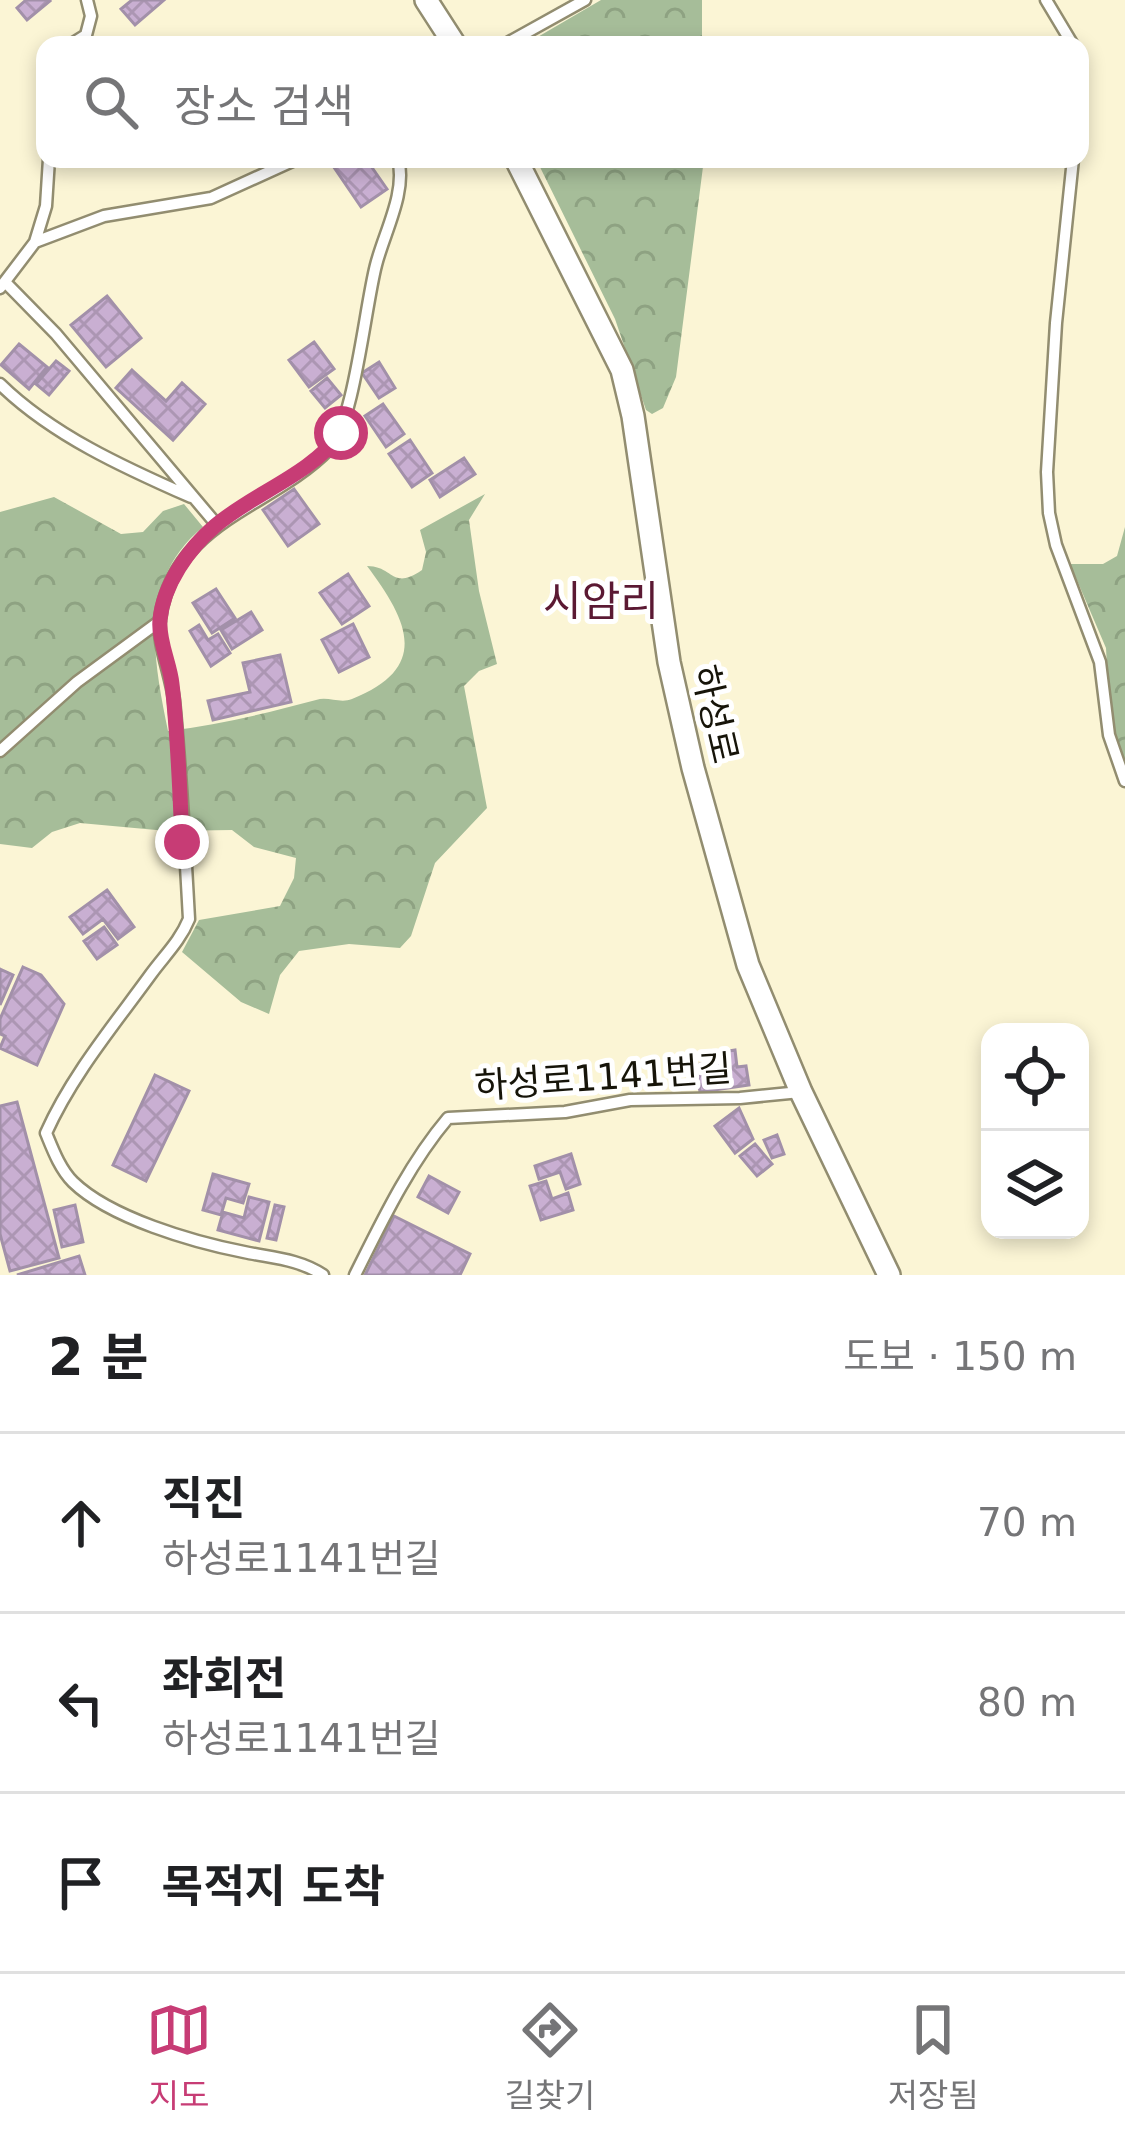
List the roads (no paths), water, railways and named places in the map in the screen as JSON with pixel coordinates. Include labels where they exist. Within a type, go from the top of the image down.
[{"type":"street","points":[[426,0],[448,36]]},
{"type":"street","name":"하성로","points":[[521,168],[622,370],[669,662],[748,965],[801,1092],[889,1275]]},
{"type":"lane","points":[[84,36],[92,16],[87,0]]},
{"type":"lane","points":[[520,36],[585,0]]},
{"type":"lane","points":[[1046,0],[1068,36]]},
{"type":"lane","points":[[48,168],[46,206],[35,242],[3,285],[56,334],[217,525]]},
{"type":"lane","points":[[35,242],[104,216],[211,198],[277,168]]},
{"type":"lane","points":[[323,1275],[298,1261],[182,1235],[100,1202],[71,1180],[46,1133],[59,1102],[158,964],[182,938],[189,919],[176,723],[160,621],[174,580],[188,554],[217,525],[329,450],[341,433],[349,414],[370,286],[401,184],[399,168]]},
{"type":"lane","points":[[1072,168],[1057,304],[1049,513],[1056,545],[1100,662],[1109,735],[1125,781]]},
{"type":"lane","points":[[0,384],[45,420],[194,499]]},
{"type":"lane","points":[[0,751],[77,682],[160,621]]},
{"type":"lane","name":"하성로1141번길","points":[[356,1275],[430,1138],[448,1118],[565,1112],[630,1100],[740,1099],[801,1092]]},
{"type":"district","name":"시암리","points":[[601,601]]}]
